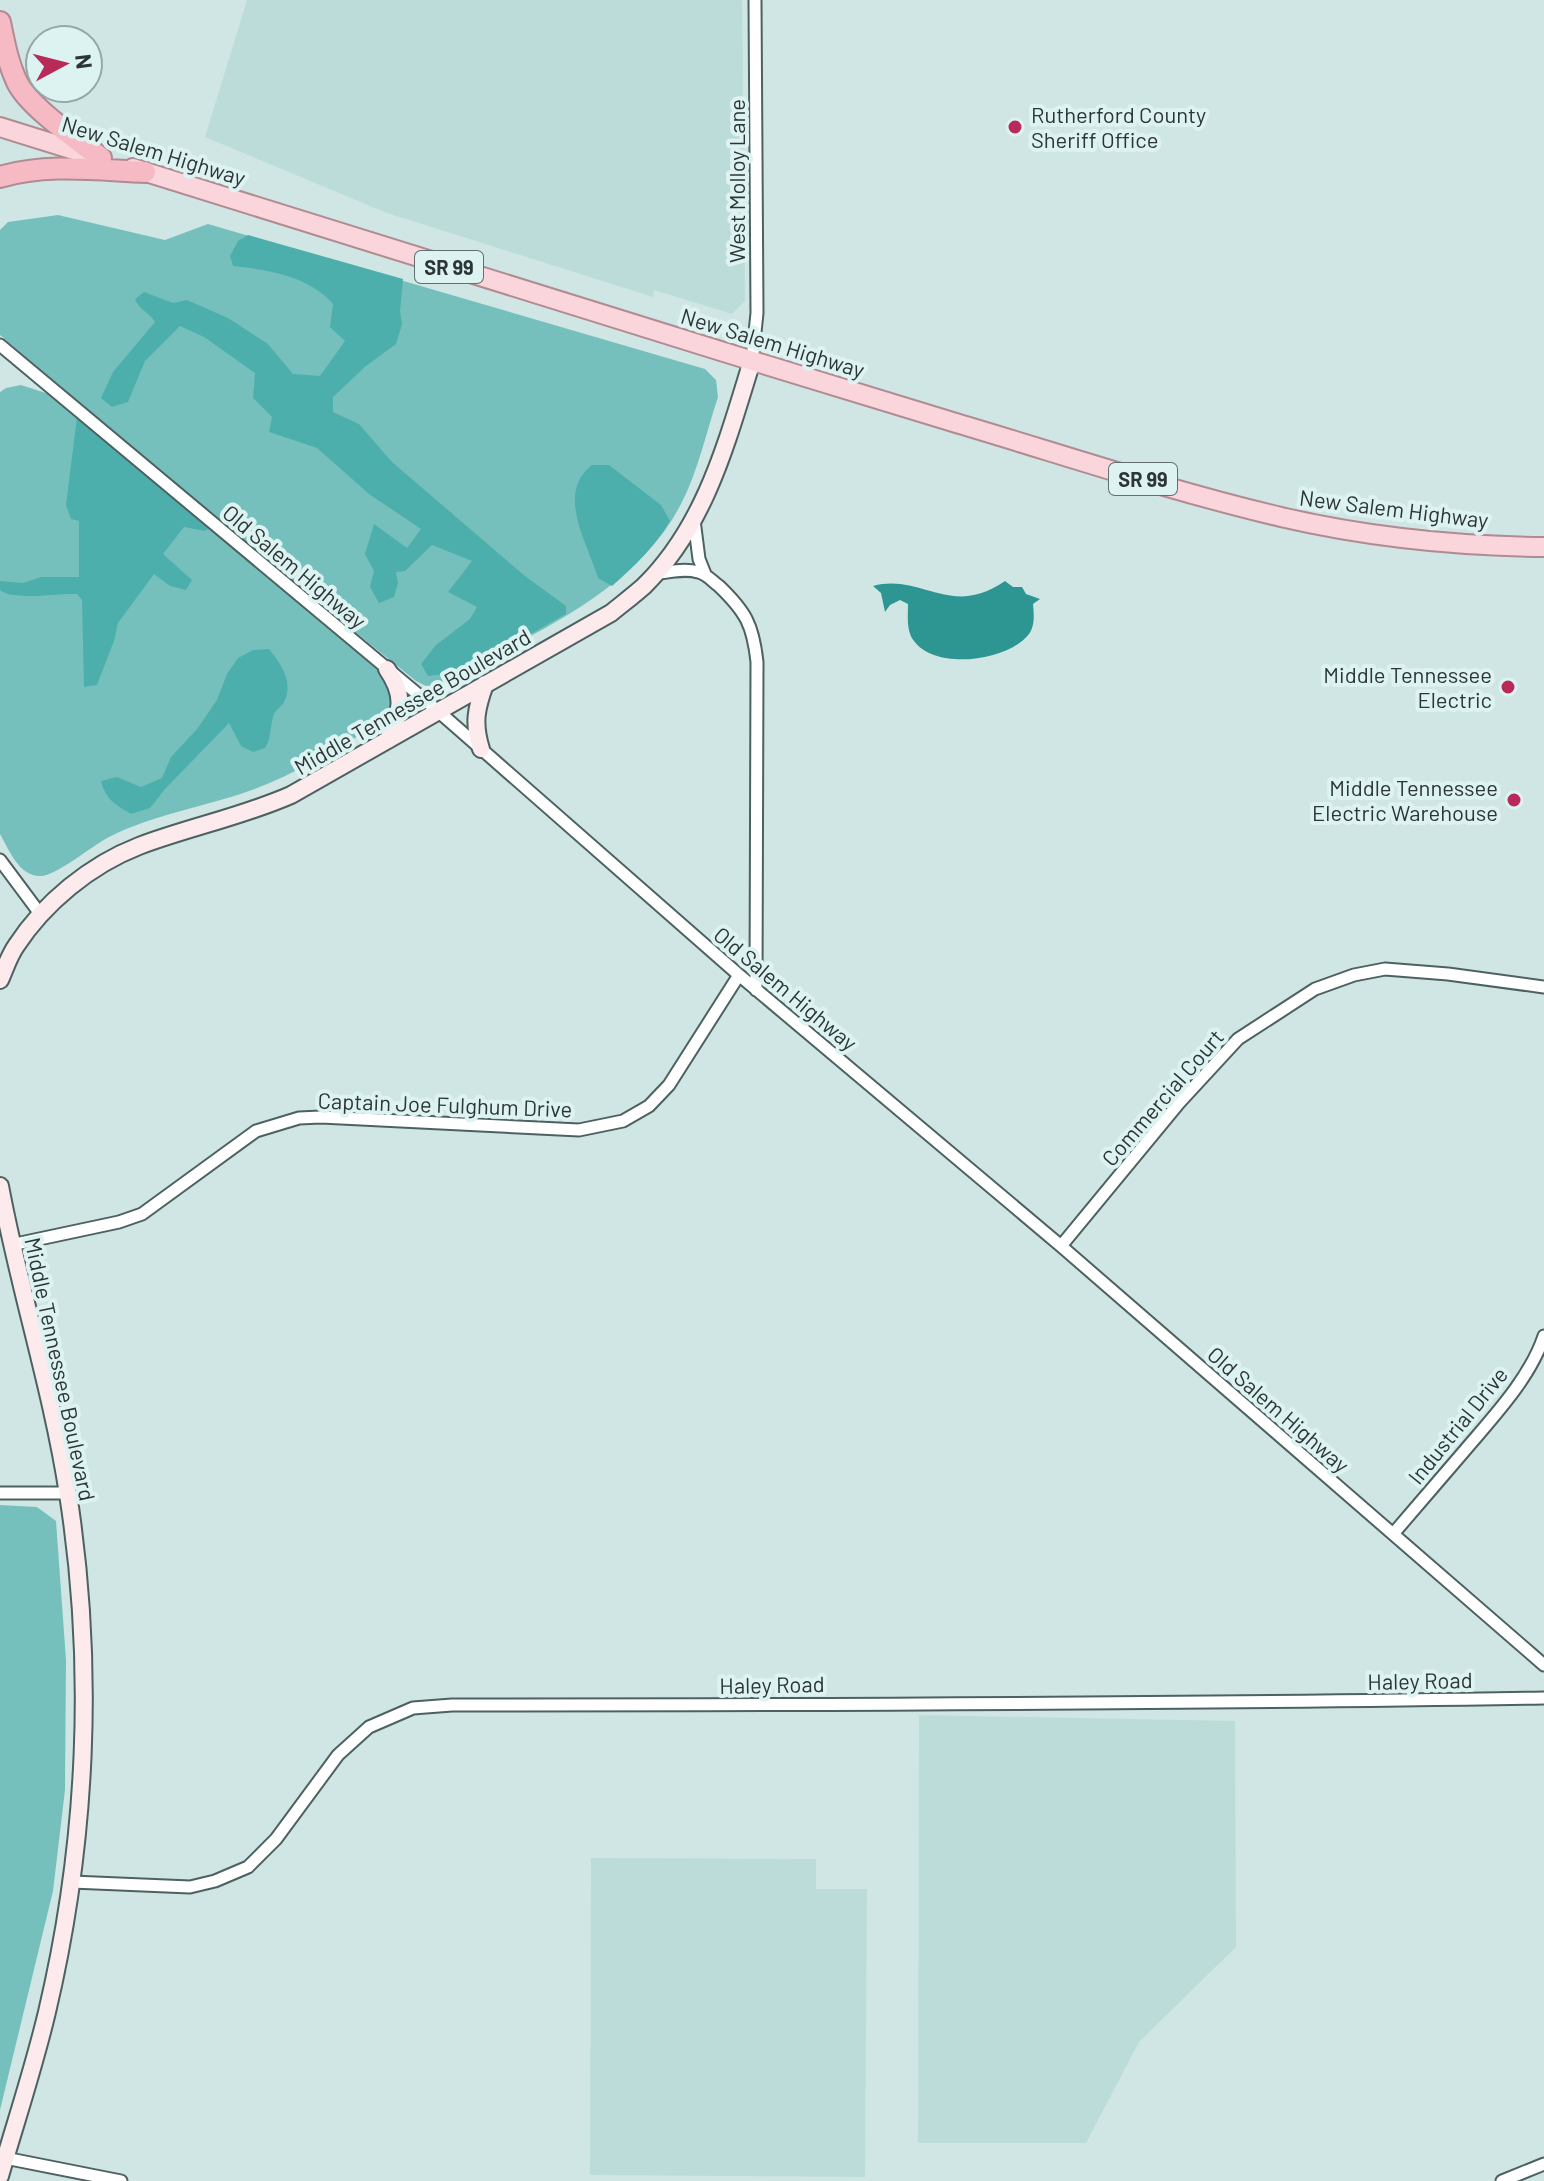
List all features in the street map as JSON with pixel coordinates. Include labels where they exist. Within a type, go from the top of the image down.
[{"type":"highway","points":[[0,22],[6,54],[18,85],[42,111],[101,158]]},
{"type":"highway","points":[[0,177],[19,171],[61,168],[145,172]]},
{"type":"main road","name":"New Salem Highway","points":[[0,127],[982,432],[1283,517],[1386,536],[1471,545],[1544,547]]},
{"type":"main road","name":"Middle Tennessee Boulevard","points":[[0,980],[14,948],[41,915],[65,891],[103,863],[138,847],[291,795],[611,613],[654,574],[694,520],[711,488],[752,361]]},
{"type":"main road","points":[[387,669],[396,682],[400,702],[399,715],[388,740]]},
{"type":"main road","points":[[481,749],[475,730],[475,715],[485,684]]},
{"type":"main road","name":"Middle Tennessee Boulevard","points":[[0,1186],[11,1245],[52,1409],[68,1493],[79,1576],[84,1670],[84,1739],[72,1882],[46,2015],[0,2176]]},
{"type":"street","name":"West Molloy Lane","points":[[752,361],[757,313],[755,0]]},
{"type":"street","name":"Old Salem Highway","points":[[0,345],[438,711],[756,990],[1061,1246],[1544,1665]]},
{"type":"street","points":[[0,364],[16,359]]},
{"type":"street","points":[[694,520],[699,559],[705,574]]},
{"type":"street","points":[[654,574],[695,570],[705,574],[741,609],[754,637],[757,662],[756,990]]},
{"type":"street","points":[[0,860],[41,915]]},
{"type":"street","name":"Commercial Court","points":[[1061,1246],[1179,1103],[1238,1039],[1315,989],[1354,975],[1385,969],[1544,987]]},
{"type":"street","name":"Captain Joe Fulghum Drive","points":[[11,1245],[119,1222],[142,1214],[256,1131],[299,1118],[579,1130],[623,1121],[649,1106],[669,1085],[739,975]]},
{"type":"street","name":"Industrial Drive","points":[[1393,1534],[1490,1421],[1515,1388],[1544,1336]]},
{"type":"street","points":[[0,1493],[68,1493]]},
{"type":"street","name":"Haley Road","points":[[72,1882],[190,1887],[215,1881],[248,1867],[276,1839],[338,1755],[369,1727],[413,1708],[452,1705],[1118,1704],[1544,1698]]},
{"type":"street","points":[[5,2158],[121,2181]]},
{"type":"street","points":[[1502,2181],[1544,2164]]},
{"type":"shaded area","points":[[247,0],[742,0],[745,301],[732,314],[654,290],[653,297],[387,213],[205,137]]},
{"type":"shaded area","points":[[58,215],[165,240],[208,224],[705,369],[716,380],[718,397],[688,490],[663,534],[639,561],[611,585],[549,626],[430,688],[416,681],[273,566],[0,335],[0,230],[8,222]]},
{"type":"shaded area","points":[[248,235],[403,279],[402,324],[396,344],[366,366],[333,397],[333,412],[359,424],[392,462],[525,576],[566,606],[566,614],[463,672],[428,676],[421,664],[436,645],[470,619],[477,607],[448,592],[472,561],[432,545],[405,571],[396,572],[398,583],[394,597],[379,603],[370,587],[374,571],[365,554],[374,524],[407,548],[421,529],[369,494],[317,448],[269,432],[272,417],[253,398],[255,373],[204,337],[180,326],[145,361],[128,402],[112,407],[101,398],[113,372],[155,322],[135,299],[144,292],[173,303],[187,300],[228,318],[268,344],[293,374],[320,376],[345,341],[330,327],[333,304],[312,287],[287,276],[233,266],[230,256],[238,241]]},
{"type":"shaded area","points":[[21,385],[49,394],[376,668],[387,680],[392,692],[392,705],[386,720],[319,758],[249,791],[126,829],[47,875],[33,875],[20,867],[0,834],[0,392]]},
{"type":"shaded area","points":[[77,417],[209,528],[205,531],[184,527],[163,554],[192,580],[186,590],[170,586],[154,574],[118,623],[97,685],[84,687],[82,600],[77,594],[25,596],[0,590],[0,581],[23,583],[41,577],[79,577],[79,521],[71,519],[66,505]]},
{"type":"shaded area","points":[[592,465],[609,465],[661,505],[670,521],[644,556],[612,586],[598,578],[577,519],[576,490],[581,476]]},
{"type":"shaded area","points":[[1005,581],[1013,587],[1022,587],[1026,594],[1040,599],[1033,604],[1031,631],[1005,651],[972,659],[938,656],[924,650],[910,633],[908,604],[900,600],[885,612],[881,593],[873,586],[907,585],[952,596],[968,596],[986,592]]},
{"type":"shaded area","points":[[269,649],[282,667],[288,687],[284,702],[274,714],[265,748],[253,752],[241,746],[229,723],[150,808],[131,814],[112,801],[101,781],[117,777],[141,787],[162,778],[171,757],[197,729],[217,700],[227,674],[238,658],[253,650]]},
{"type":"shaded area","points":[[0,1505],[37,1507],[56,1521],[66,1660],[65,1790],[53,1891],[0,2110]]},
{"type":"shaded area","points":[[919,1715],[1235,1721],[1236,1947],[1139,2042],[1086,2143],[918,2143]]},
{"type":"shaded area","points":[[591,1858],[816,1859],[816,1889],[867,1889],[865,2177],[590,2175]]},
{"type":"place","name":"Rutherford County Sheriff Office","points":[[1015,127]]},
{"type":"place","name":"Middle Tennessee Electric","points":[[1508,687]]},
{"type":"place","name":"Middle Tennessee Electric Warehouse","points":[[1514,800]]}]
